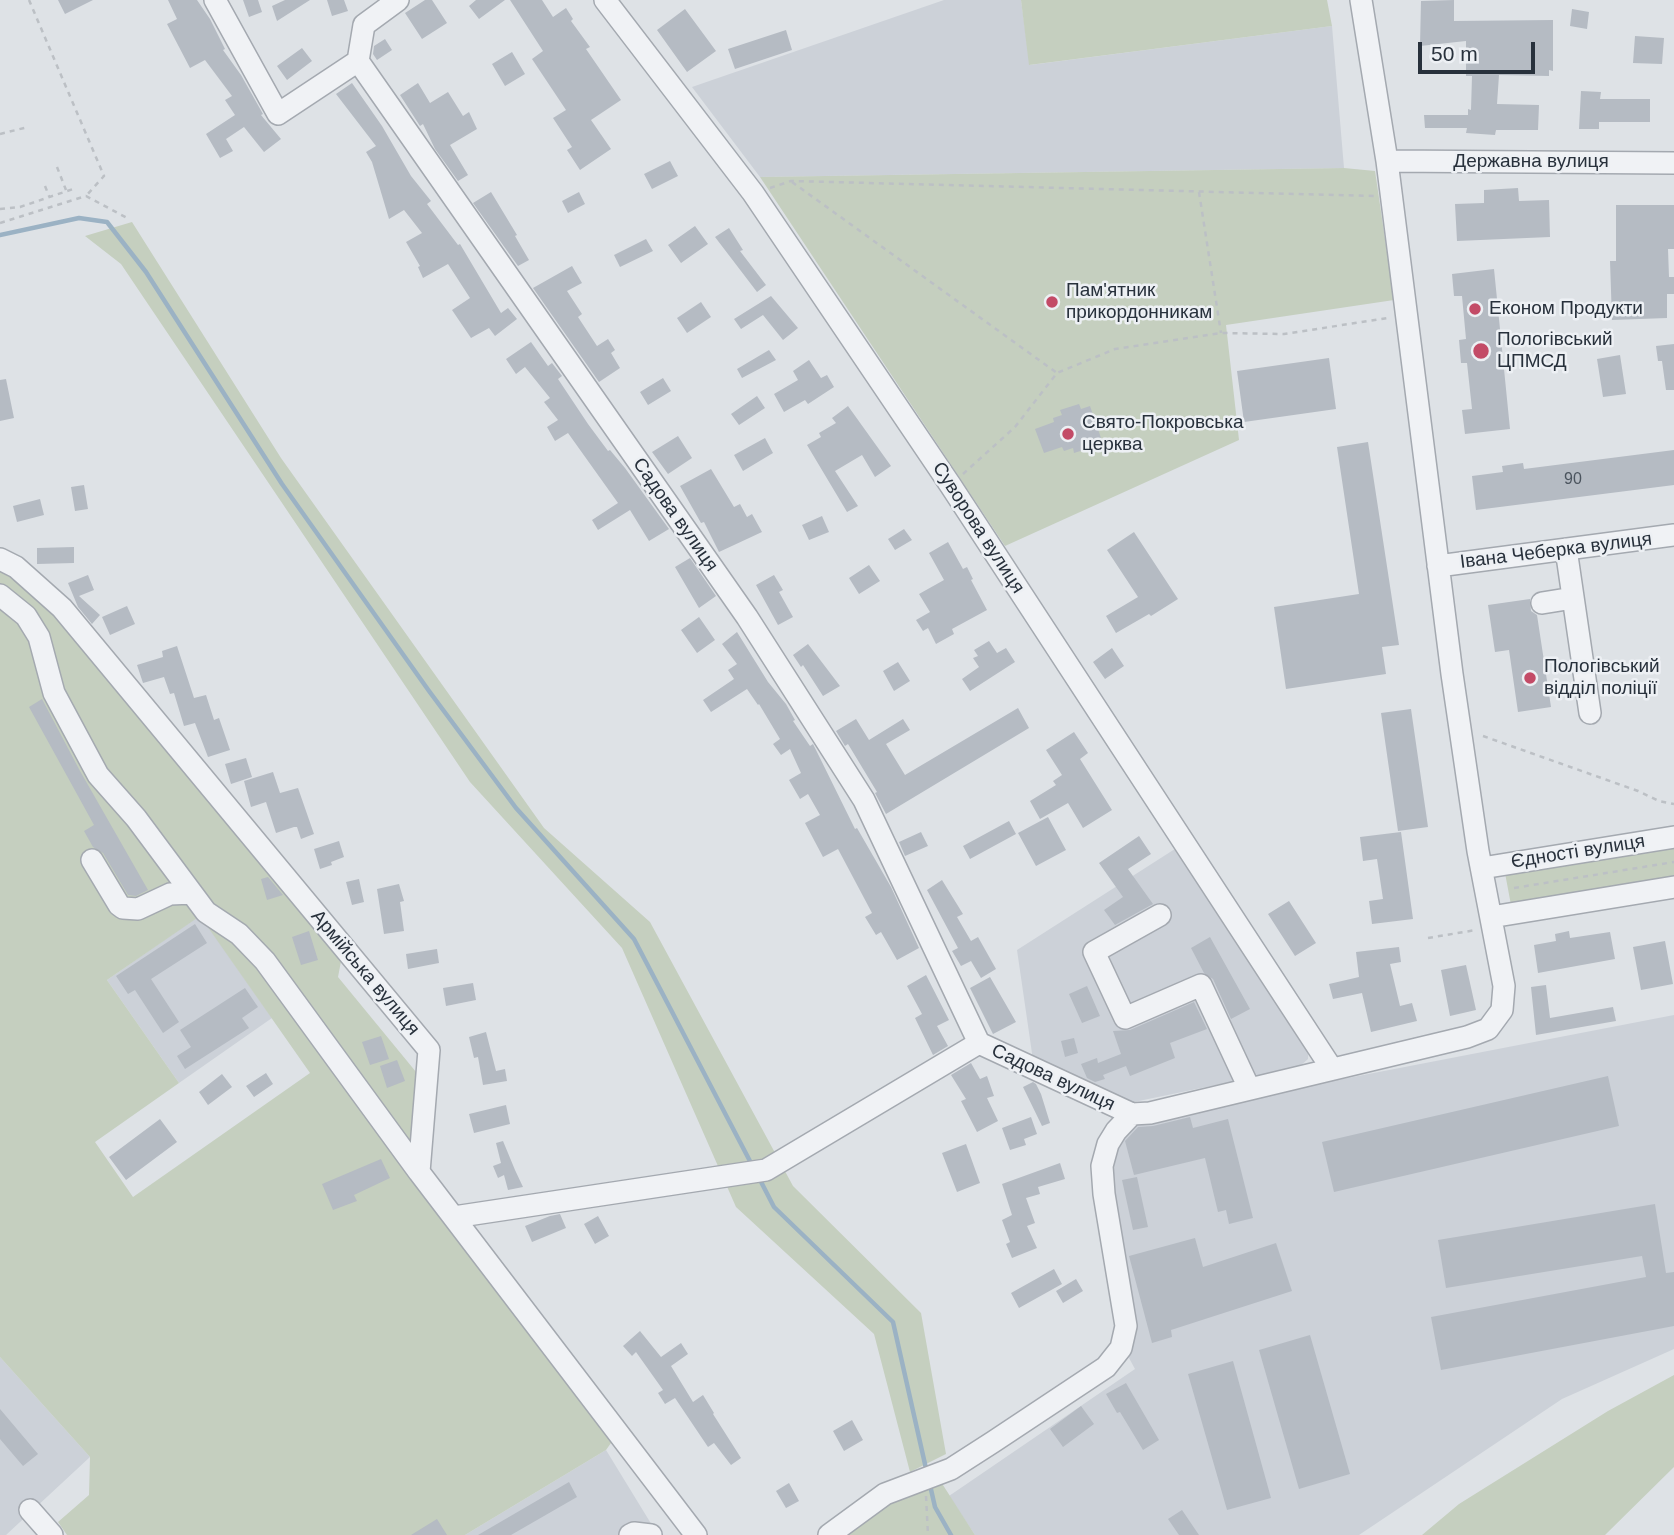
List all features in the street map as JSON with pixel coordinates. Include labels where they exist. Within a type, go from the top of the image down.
[{"type":"street","points":[[215,0],[278,114],[358,61],[364,25],[398,0]]},
{"type":"street","name":"Суворова вулиця","points":[[605,0],[753,193],[951,486],[1332,1069]]},
{"type":"street","points":[[830,1535],[885,1494],[951,1469],[1106,1367],[1121,1348],[1126,1326],[1104,1194],[1102,1166],[1108,1144],[1132,1114],[1150,1113],[1467,1037],[1484,1032],[1492,1026],[1502,1010],[1504,995],[1482,868],[1438,566],[1387,161],[1360,0]]},
{"type":"street","name":"Садова вулиця","points":[[358,61],[747,617],[864,800],[979,1044],[1132,1114]]},
{"type":"street","name":"Державна вулиця","points":[[1387,161],[1674,163]]},
{"type":"street","name":"Івана Чеберка вулиця","points":[[1438,566],[1674,535]]},
{"type":"street","points":[[1566,549],[1590,712]]},
{"type":"street","name":"Армійська вулиця","points":[[0,559],[16,567],[62,608],[429,1050],[419,1171]]},
{"type":"street","points":[[0,596],[17,607],[40,637],[54,692],[97,775],[136,818],[206,912],[239,934],[265,961],[419,1171],[696,1535]]},
{"type":"street","points":[[1542,603],[1573,598]]},
{"type":"street","name":"Єдності вулиця","points":[[1482,868],[1674,837]]},
{"type":"street","points":[[92,860],[119,905],[124,908],[138,909],[170,894],[192,893]]},
{"type":"street","points":[[1492,922],[1674,887]]},
{"type":"street","points":[[1160,915],[1094,952],[1125,1018],[1201,985],[1249,1088]]},
{"type":"street","points":[[454,1217],[766,1170],[979,1044]]},
{"type":"street","points":[[30,1510],[52,1535]]},
{"type":"street","points":[[630,1535],[651,1535]]},
{"type":"path","points":[[0,223],[86,196],[104,176],[29,0]]},
{"type":"path","points":[[0,134],[28,127]]},
{"type":"path","points":[[57,167],[66,191]]},
{"type":"path","points":[[753,193],[791,181],[1392,197]]},
{"type":"path","points":[[791,181],[1057,373]]},
{"type":"path","points":[[45,186],[49,197]]},
{"type":"path","points":[[0,209],[20,207],[76,188]]},
{"type":"path","points":[[1199,192],[1221,333]]},
{"type":"path","points":[[86,196],[129,219]]},
{"type":"path","points":[[951,486],[1015,427],[1057,373],[1115,349],[1221,333],[1284,334],[1406,315]]},
{"type":"path","points":[[1483,736],[1638,791],[1659,802],[1674,804]]},
{"type":"path","points":[[1514,888],[1674,862]]},
{"type":"path","points":[[1428,939],[1492,922]]},
{"type":"path","points":[[925,1479],[928,1535]]},
{"type":"shaded area","points":[[944,0],[1021,0],[1030,65],[1332,26],[1344,168],[760,177],[692,87]]},
{"type":"shaded area","points":[[1178,847],[1308,1048],[1308,1059],[1298,1068],[1129,1103],[1033,1060],[1017,950]]},
{"type":"shaded area","points":[[200,915],[272,1018],[179,1083],[107,980]]},
{"type":"shaded area","points":[[1674,1015],[1674,1349],[1562,1399],[1359,1535],[975,1535],[949,1496],[1135,1369],[1129,1358],[1136,1326],[1108,1181],[1122,1128],[1151,1116]]},
{"type":"shaded area","points":[[0,1357],[90,1457],[6,1535],[0,1535]]},
{"type":"shaded area","points":[[606,1450],[658,1535],[465,1535]]},
{"type":"green space","points":[[1021,0],[1327,0],[1332,26],[1029,65]]},
{"type":"green space","points":[[1344,168],[1375,171],[1394,300],[1226,325],[1239,440],[1005,546],[760,177]]},
{"type":"green space","points":[[132,222],[281,458],[544,828],[650,922],[793,1186],[921,1313],[946,1454],[910,1472],[874,1334],[736,1207],[622,948],[470,782],[121,264],[85,236]]},
{"type":"green space","points":[[0,568],[26,583],[84,640],[343,951],[338,977],[421,1078],[412,1144],[616,1436],[606,1450],[465,1535],[67,1535],[58,1522],[89,1495],[90,1457],[0,1357]],"holes":[[[200,916],[310,1073],[133,1197],[95,1142],[179,1083],[107,980]]]},
{"type":"green space","points":[[1674,845],[1674,878],[1511,905],[1505,873]]},
{"type":"green space","points":[[1674,1375],[1674,1467],[1605,1535],[1422,1535],[1459,1504],[1608,1411]]},
{"type":"green space","points":[[941,1482],[975,1535],[846,1535],[899,1496]]},
{"type":"building","points":[[58,0],[93,0],[65,14]]},
{"type":"building","points":[[168,0],[197,0],[210,19],[225,49],[223,50],[241,75],[263,114],[261,115],[281,139],[264,152],[244,127],[226,139],[233,151],[220,158],[206,134],[235,115],[225,100],[232,96],[205,60],[190,68],[167,24],[177,19]]},
{"type":"building","points":[[243,0],[258,0],[262,12],[249,17]]},
{"type":"building","points":[[285,0],[310,0],[277,21],[272,6]]},
{"type":"building","points":[[327,0],[344,0],[348,11],[332,16]]},
{"type":"building","points":[[425,0],[432,0],[447,23],[422,39],[405,13]]},
{"type":"building","points":[[476,0],[505,0],[479,19],[469,6]]},
{"type":"building","points":[[510,0],[542,0],[553,17],[566,8],[573,19],[571,21],[590,47],[586,49],[621,100],[591,120],[611,149],[580,170],[567,150],[572,147],[553,118],[566,110],[532,59],[543,51]]},
{"type":"building","points":[[1454,0],[1454,21],[1553,20],[1553,71],[1549,70],[1549,76],[1499,75],[1497,104],[1539,105],[1538,130],[1496,130],[1495,135],[1466,133],[1467,128],[1425,128],[1424,115],[1468,115],[1468,109],[1471,110],[1472,76],[1466,76],[1466,41],[1420,46],[1421,1]]},
{"type":"building","points":[[685,9],[716,51],[687,72],[657,30]]},
{"type":"building","points":[[1572,9],[1589,12],[1587,29],[1570,26]]},
{"type":"building","points":[[786,30],[792,50],[735,69],[728,49]]},
{"type":"building","points":[[1635,36],[1664,38],[1662,64],[1633,63]]},
{"type":"building","points":[[385,39],[392,50],[377,60],[373,54],[374,46]]},
{"type":"building","points":[[302,48],[312,61],[287,80],[277,66]]},
{"type":"building","points":[[512,52],[525,74],[505,86],[492,64]]},
{"type":"building","points":[[352,83],[382,126],[411,176],[431,201],[427,204],[458,245],[460,244],[501,313],[508,308],[517,319],[495,336],[489,328],[471,338],[452,310],[470,298],[448,264],[423,278],[418,267],[420,266],[406,242],[422,233],[404,210],[389,219],[372,162],[366,152],[376,146],[336,94]]},
{"type":"building","points":[[418,83],[430,103],[448,92],[463,116],[469,112],[477,129],[450,145],[468,175],[458,181],[435,149],[423,124],[420,126],[400,95]]},
{"type":"building","points":[[1581,91],[1601,92],[1600,99],[1650,99],[1650,122],[1599,122],[1599,129],[1579,129]]},
{"type":"building","points":[[670,161],[678,176],[652,189],[644,174]]},
{"type":"building","points":[[1518,188],[1519,201],[1549,200],[1550,237],[1457,241],[1455,204],[1484,203],[1484,190]]},
{"type":"building","points":[[491,192],[529,260],[518,266],[473,203]]},
{"type":"building","points":[[579,192],[585,204],[568,213],[562,201]]},
{"type":"building","points":[[1616,205],[1674,205],[1674,249],[1668,249],[1669,277],[1674,277],[1674,294],[1667,294],[1667,318],[1612,320],[1610,261],[1616,261]]},
{"type":"building","points":[[695,226],[708,244],[681,263],[668,245]]},
{"type":"building","points":[[729,228],[743,250],[740,251],[766,285],[757,292],[715,237]]},
{"type":"building","points":[[646,239],[653,251],[620,267],[614,255]]},
{"type":"building","points":[[572,266],[582,283],[567,291],[582,314],[578,317],[597,346],[608,339],[615,350],[611,353],[620,368],[599,382],[533,288]]},
{"type":"building","name":"Пологівський ЦПМСД","points":[[1494,269],[1510,429],[1465,434],[1462,410],[1472,409],[1467,363],[1461,363],[1459,340],[1466,339],[1462,296],[1454,296],[1452,274]]},
{"type":"building","points":[[771,296],[798,328],[783,340],[763,315],[741,329],[734,319]]},
{"type":"building","points":[[701,302],[711,317],[687,333],[677,318]]},
{"type":"building","points":[[531,342],[548,366],[552,363],[562,376],[558,379],[588,424],[625,468],[669,529],[649,541],[630,510],[598,530],[592,520],[618,503],[568,433],[555,441],[547,427],[558,420],[544,402],[550,398],[525,367],[516,374],[506,359]]},
{"type":"building","points":[[1674,344],[1674,390],[1666,390],[1662,361],[1658,361],[1656,346]]},
{"type":"building","points":[[769,350],[776,360],[742,378],[737,369]]},
{"type":"building","points":[[1620,355],[1626,394],[1603,397],[1597,359]]},
{"type":"building","points":[[1329,358],[1336,409],[1244,422],[1237,371]]},
{"type":"building","points":[[809,360],[821,378],[827,375],[834,387],[808,404],[805,400],[784,412],[774,394],[798,380],[793,371]]},
{"type":"building","points":[[663,378],[671,391],[648,405],[640,392]]},
{"type":"building","points":[[6,379],[14,418],[0,421],[0,380]]},
{"type":"building","points":[[757,396],[765,408],[739,425],[731,414]]},
{"type":"building","name":"Свято-Покровська церква","points":[[1079,404],[1081,409],[1090,406],[1101,438],[1091,442],[1093,447],[1074,453],[1073,448],[1064,451],[1062,447],[1044,453],[1035,429],[1054,422],[1053,418],[1062,415],[1060,410]]},
{"type":"building","points":[[848,406],[891,466],[875,477],[862,455],[835,471],[858,506],[847,512],[807,445],[821,437],[819,433],[836,423],[832,418]]},
{"type":"building","points":[[678,436],[692,458],[668,474],[652,452]]},
{"type":"building","points":[[765,438],[773,453],[743,471],[734,455]]},
{"type":"building","points":[[1368,442],[1399,645],[1382,647],[1386,674],[1286,689],[1274,607],[1359,594],[1337,447]]},
{"type":"building","points":[[1674,450],[1674,485],[1476,510],[1472,476],[1503,472],[1502,466],[1523,463],[1524,469]]},
{"type":"building","points":[[711,469],[734,507],[740,504],[747,517],[752,514],[762,532],[719,552],[704,522],[701,523],[680,486]]},
{"type":"building","points":[[84,485],[88,509],[75,511],[71,487]]},
{"type":"building","points":[[40,499],[44,515],[17,522],[13,506]]},
{"type":"building","points":[[822,516],[829,532],[809,540],[802,525]]},
{"type":"building","points":[[904,529],[912,540],[895,550],[888,539]]},
{"type":"building","points":[[1134,532],[1178,599],[1116,633],[1106,616],[1138,597],[1107,550]]},
{"type":"building","points":[[948,542],[963,569],[967,567],[987,610],[952,629],[954,634],[936,644],[928,628],[923,631],[916,620],[930,612],[919,594],[944,580],[929,553]]},
{"type":"building","points":[[74,547],[74,563],[37,564],[37,548]]},
{"type":"building","points":[[690,558],[716,596],[699,608],[675,567]]},
{"type":"building","points":[[869,565],[880,581],[859,594],[849,578]]},
{"type":"building","points":[[88,575],[94,590],[79,596],[100,615],[92,624],[78,607],[68,583]]},
{"type":"building","points":[[774,575],[783,590],[779,592],[793,617],[778,625],[756,585]]},
{"type":"building","points":[[1530,599],[1531,611],[1537,615],[1551,707],[1518,712],[1509,650],[1495,652],[1488,605]]},
{"type":"building","points":[[127,606],[135,624],[110,635],[102,617]]},
{"type":"building","points":[[699,617],[715,640],[697,653],[681,630]]},
{"type":"building","points":[[737,632],[768,682],[786,704],[795,720],[793,721],[810,746],[813,744],[855,829],[857,828],[891,887],[919,948],[897,960],[881,932],[876,935],[865,917],[872,913],[838,849],[823,857],[805,823],[820,815],[808,794],[800,799],[789,780],[801,773],[790,749],[781,755],[773,744],[780,739],[759,704],[747,689],[711,712],[703,700],[734,679],[728,670],[737,664],[722,644]]},
{"type":"building","points":[[989,641],[997,653],[1006,648],[1015,662],[970,691],[962,679],[979,667],[973,658],[978,656],[974,650]]},
{"type":"building","points":[[808,644],[840,686],[823,696],[803,665],[801,667],[793,655]]},
{"type":"building","points":[[177,646],[194,698],[206,695],[214,720],[219,718],[230,750],[208,757],[195,723],[184,726],[174,693],[170,694],[164,677],[143,683],[137,665],[163,657],[162,651]]},
{"type":"building","points":[[1112,648],[1124,666],[1105,679],[1093,662]]},
{"type":"building","points":[[898,662],[910,681],[894,691],[883,671]]},
{"type":"building","points":[[42,699],[148,890],[136,896],[128,895],[103,853],[93,847],[84,831],[94,825],[29,707]]},
{"type":"building","points":[[1018,708],[1029,728],[886,814],[875,793],[877,792],[848,744],[845,746],[836,731],[856,719],[869,740],[903,719],[910,730],[886,744],[905,775]]},
{"type":"building","points":[[1411,709],[1428,827],[1398,831],[1381,713]]},
{"type":"building","points":[[1074,732],[1088,753],[1080,759],[1112,810],[1083,828],[1068,803],[1040,819],[1030,801],[1056,785],[1053,781],[1062,775],[1046,750]]},
{"type":"building","points":[[246,758],[252,777],[231,784],[225,764]]},
{"type":"building","points":[[273,772],[280,793],[298,788],[314,834],[301,839],[297,827],[276,833],[266,802],[251,807],[244,781]]},
{"type":"building","points":[[1048,817],[1066,850],[1036,866],[1018,833]]},
{"type":"building","points":[[1009,821],[1016,834],[970,859],[963,846]]},
{"type":"building","points":[[921,832],[928,846],[905,856],[899,842]]},
{"type":"building","points":[[1401,832],[1413,919],[1372,924],[1369,901],[1383,899],[1377,859],[1363,861],[1360,837]]},
{"type":"building","points":[[1139,836],[1151,854],[1128,869],[1153,904],[1115,925],[1104,910],[1123,897],[1099,863]]},
{"type":"building","points":[[339,841],[344,857],[320,869],[314,849]]},
{"type":"building","points":[[268,877],[283,895],[267,900],[261,879]]},
{"type":"building","points":[[359,879],[364,902],[352,905],[346,882]]},
{"type":"building","points":[[942,880],[963,914],[957,917],[971,941],[978,937],[996,969],[981,978],[971,961],[961,966],[952,951],[958,948],[927,890]]},
{"type":"building","points":[[399,884],[404,901],[400,902],[404,931],[384,934],[377,889]]},
{"type":"building","points":[[1289,901],[1316,943],[1295,956],[1268,914]]},
{"type":"building","points":[[195,924],[207,943],[151,979],[179,1022],[163,1033],[135,990],[128,994],[116,976]]},
{"type":"building","points":[[309,931],[318,960],[301,965],[292,937]]},
{"type":"building","points":[[1569,931],[1570,938],[1610,932],[1615,959],[1538,973],[1534,945],[1556,941],[1555,934]]},
{"type":"building","points":[[1210,937],[1250,1009],[1231,1019],[1213,979],[1204,973],[1191,948]]},
{"type":"building","points":[[1665,941],[1673,984],[1641,990],[1633,947]]},
{"type":"building","points":[[1399,947],[1401,962],[1390,964],[1400,1006],[1412,1003],[1417,1021],[1371,1032],[1362,993],[1333,999],[1329,984],[1359,977],[1356,952]]},
{"type":"building","points":[[437,949],[439,963],[408,969],[406,954]]},
{"type":"building","points":[[1466,965],[1476,1010],[1450,1016],[1441,970]]},
{"type":"building","points":[[926,975],[949,1020],[937,1026],[948,1046],[933,1055],[915,1018],[922,1014],[907,986]]},
{"type":"building","points":[[990,977],[1016,1022],[993,1034],[970,988]]},
{"type":"building","points":[[473,983],[476,1000],[446,1006],[443,988]]},
{"type":"building","points":[[1546,985],[1550,1018],[1613,1007],[1616,1021],[1536,1035],[1531,987]]},
{"type":"building","points":[[1087,986],[1100,1016],[1082,1023],[1069,994]]},
{"type":"building","points":[[245,988],[258,1007],[242,1018],[249,1028],[185,1069],[177,1056],[191,1047],[180,1030]]},
{"type":"building","points":[[1194,1002],[1207,1029],[1170,1043],[1175,1058],[1130,1076],[1126,1066],[1103,1075],[1105,1079],[1095,1082],[1087,1078],[1081,1064],[1097,1058],[1098,1063],[1121,1054],[1113,1031],[1130,1030]]},
{"type":"building","points":[[486,1032],[496,1071],[505,1069],[507,1081],[483,1085],[478,1057],[474,1058],[469,1037]]},
{"type":"building","points":[[381,1036],[389,1059],[370,1065],[362,1042]]},
{"type":"building","points":[[1074,1038],[1078,1053],[1065,1057],[1061,1041]]},
{"type":"building","points":[[397,1060],[405,1081],[387,1088],[380,1066]]},
{"type":"building","points":[[971,1063],[980,1079],[987,1076],[994,1096],[987,1098],[998,1121],[977,1132],[961,1101],[966,1099],[951,1075]]},
{"type":"building","points":[[266,1073],[273,1084],[254,1097],[246,1086]]},
{"type":"building","points":[[222,1074],[232,1087],[208,1105],[199,1092]]},
{"type":"building","points":[[1608,1076],[1619,1126],[1334,1192],[1322,1142]]},
{"type":"building","points":[[1033,1082],[1041,1094],[1050,1123],[1042,1126],[1023,1087]]},
{"type":"building","points":[[506,1105],[510,1124],[474,1133],[469,1114]]},
{"type":"building","points":[[1031,1117],[1037,1134],[1024,1139],[1026,1145],[1010,1150],[1002,1128]]},
{"type":"building","points":[[1190,1117],[1193,1128],[1228,1119],[1253,1218],[1229,1224],[1226,1210],[1218,1212],[1205,1158],[1134,1175],[1125,1141],[1138,1127]]},
{"type":"building","points":[[160,1119],[177,1142],[126,1180],[109,1157]]},
{"type":"building","points":[[503,1141],[523,1187],[508,1190],[504,1175],[498,1178],[493,1166],[501,1163],[496,1143]]},
{"type":"building","points":[[966,1144],[980,1183],[957,1192],[942,1153]]},
{"type":"building","points":[[381,1159],[390,1178],[354,1195],[357,1201],[333,1210],[322,1184]]},
{"type":"building","points":[[1060,1163],[1065,1179],[1038,1187],[1040,1194],[1026,1198],[1035,1223],[1027,1226],[1037,1248],[1012,1258],[1006,1244],[1010,1242],[1002,1220],[1012,1215],[1002,1184]]},
{"type":"building","points":[[1137,1177],[1148,1227],[1133,1230],[1122,1180]]},
{"type":"building","points":[[1655,1204],[1666,1273],[1674,1272],[1674,1326],[1441,1370],[1431,1317],[1646,1277],[1642,1256],[1446,1288],[1438,1240]]},
{"type":"building","points":[[560,1214],[566,1228],[532,1242],[525,1226]]},
{"type":"building","points":[[598,1216],[609,1236],[595,1244],[584,1224]]},
{"type":"building","points":[[1195,1238],[1203,1267],[1276,1243],[1292,1291],[1171,1330],[1172,1337],[1152,1343],[1129,1256]]},
{"type":"building","points":[[1054,1269],[1062,1284],[1019,1308],[1011,1293]]},
{"type":"building","points":[[1076,1279],[1083,1291],[1063,1303],[1056,1291]]},
{"type":"building","points":[[640,1331],[661,1357],[681,1343],[688,1354],[671,1366],[693,1402],[703,1395],[741,1458],[731,1465],[714,1443],[708,1447],[675,1398],[665,1404],[658,1393],[663,1390],[636,1352],[632,1356],[623,1346]]},
{"type":"building","points":[[1310,1335],[1350,1474],[1299,1489],[1259,1350]]},
{"type":"building","points":[[1233,1361],[1271,1498],[1227,1510],[1188,1374]]},
{"type":"building","points":[[1126,1383],[1159,1440],[1143,1450],[1106,1394]]},
{"type":"building","points":[[1081,1406],[1094,1424],[1063,1447],[1050,1429]]},
{"type":"building","points":[[0,1409],[38,1454],[23,1466],[0,1439]]},
{"type":"building","points":[[852,1420],[863,1440],[844,1451],[833,1431]]},
{"type":"building","points":[[569,1482],[577,1497],[511,1535],[478,1535]]},
{"type":"building","points":[[789,1483],[799,1501],[786,1508],[776,1491]]},
{"type":"building","points":[[1182,1510],[1199,1535],[1179,1535],[1168,1519]]},
{"type":"building","points":[[437,1519],[447,1535],[411,1535]]},
{"type":"waterway","points":[[0,235],[79,218],[107,222],[146,272],[282,484],[429,691],[516,808],[634,939],[752,1165]]},
{"type":"waterway","points":[[758,1176],[774,1207],[893,1322],[927,1473]]},
{"type":"waterway","points":[[930,1485],[935,1507],[951,1535]]},
{"type":"place","name":"Пам'ятник прикордонникам","points":[[1052,302]]},
{"type":"place","name":"Економ Продукти","points":[[1475,309]]},
{"type":"place","name":"Пологівський ЦПМСД","points":[[1481,351]]},
{"type":"place","name":"Свято-Покровська церква","points":[[1068,434]]},
{"type":"place","name":"Пологівський відділ поліції","points":[[1530,678]]}]
